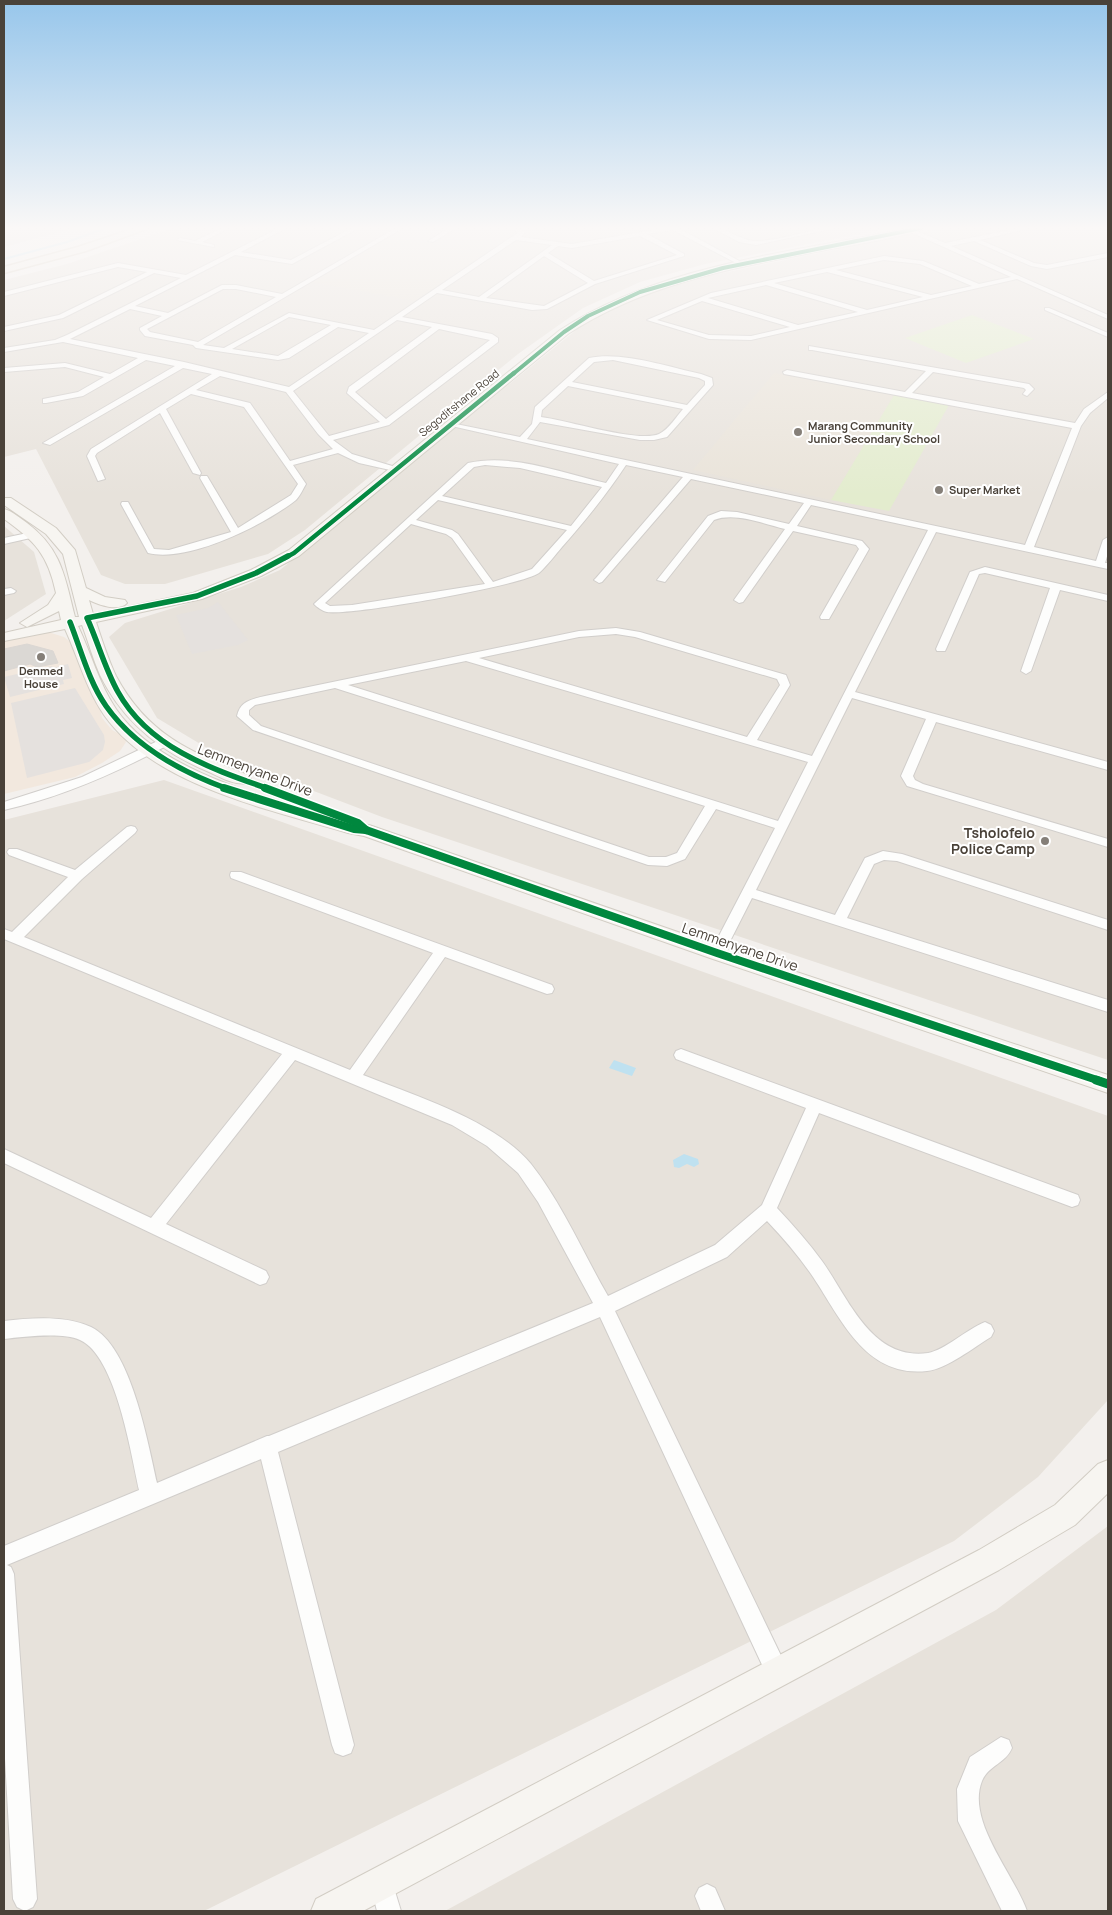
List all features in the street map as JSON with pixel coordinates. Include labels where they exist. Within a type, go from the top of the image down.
[{"type":"street","points":[[4,329],[55,317]]},
{"type":"street","points":[[4,350],[63,340],[108,317]]},
{"type":"street","points":[[164,317],[142,329],[148,334],[198,344],[245,317]]},
{"type":"street","points":[[225,350],[282,317]]},
{"type":"street","points":[[303,317],[375,332]]},
{"type":"street","name":"Segoditshane Road","points":[[4,628],[28,627],[210,591],[256,573],[296,550],[564,332],[586,317]]},
{"type":"street","points":[[656,317],[650,320],[692,334],[729,339],[751,338],[842,317]]},
{"type":"street","points":[[765,317],[797,327]]},
{"type":"street","points":[[1063,317],[1108,335]]},
{"type":"street","points":[[290,390],[396,318],[489,336],[495,340],[386,423],[328,439]]},
{"type":"street","points":[[198,344],[196,346],[278,358],[286,356],[338,324]]},
{"type":"street","points":[[386,423],[351,393],[352,389],[438,326]]},
{"type":"street","points":[[63,340],[148,356],[277,385],[290,390],[328,439],[340,450],[351,456],[396,470]]},
{"type":"street","points":[[812,348],[1026,386],[1030,388],[1027,394]]},
{"type":"street","points":[[46,401],[80,394],[148,356]]},
{"type":"street","points":[[522,440],[538,419],[538,409],[592,360],[603,358],[707,378],[709,380],[709,385],[687,407],[664,435],[656,438],[642,438],[561,421],[538,419]]},
{"type":"street","points":[[47,443],[184,364]]},
{"type":"street","points":[[4,370],[65,366],[112,377]]},
{"type":"street","points":[[907,394],[930,370]]},
{"type":"street","points":[[101,479],[91,456],[94,451],[220,372]]},
{"type":"street","points":[[786,372],[1077,426]]},
{"type":"street","points":[[567,384],[687,407]]},
{"type":"street","points":[[125,504],[151,551],[169,553],[236,532],[294,497],[300,490],[302,484],[247,406],[189,391]]},
{"type":"street","points":[[1028,550],[1077,426],[1087,410],[1108,394]]},
{"type":"street","points":[[1098,400],[1108,402]]},
{"type":"street","points":[[162,408],[200,476],[236,532]]},
{"type":"street","points":[[451,425],[1104,565],[1108,540]]},
{"type":"street","points":[[288,464],[340,450]]},
{"type":"street","points":[[609,486],[507,464],[479,463],[471,465],[324,597],[319,604],[322,607],[339,610],[491,586],[520,578],[535,571],[574,529],[609,486],[625,461]]},
{"type":"street","points":[[599,580],[690,475]]},
{"type":"street","points":[[435,497],[574,529]]},
{"type":"street","name":"Lemmenyane Drive","points":[[4,500],[42,523],[61,540],[70,553],[78,590],[108,675],[131,713],[164,742],[188,757],[358,823],[366,830]]},
{"type":"street","points":[[739,600],[809,502]]},
{"type":"street","name":"Lemmenyane Drive","points":[[4,513],[32,535],[49,553],[58,570],[69,618],[92,679],[116,720],[149,751],[199,778],[354,830],[366,830],[717,953],[1108,1084]]},
{"type":"street","points":[[662,580],[711,518],[715,516],[737,515],[859,543],[864,548],[824,617]]},
{"type":"street","points":[[409,521],[455,536],[491,586]]},
{"type":"street","points":[[717,953],[933,529]]},
{"type":"street","points":[[4,541],[32,535]]},
{"type":"street","points":[[941,649],[975,572],[979,570],[1108,598]]},
{"type":"street","points":[[1026,671],[1056,586]]},
{"type":"street","points":[[78,590],[121,608],[105,624],[96,638]]},
{"type":"street","points":[[28,627],[55,608],[60,603],[63,593]]},
{"type":"street","points":[[28,627],[58,633],[80,646]]},
{"type":"street","name":"Segoditshane Road","points":[[4,637],[28,627]]},
{"type":"street","points":[[712,806],[681,856],[667,862],[648,861],[257,728],[243,716],[244,709],[251,703],[468,657],[579,634],[616,631],[636,634],[778,675],[785,679],[785,684],[750,742]]},
{"type":"street","points":[[468,657],[588,696],[814,760]]},
{"type":"street","points":[[336,685],[712,806],[782,826]]},
{"type":"street","points":[[849,694],[1108,766]]},
{"type":"street","points":[[932,717],[907,776],[911,783],[919,788],[1108,843]]},
{"type":"street","points":[[4,806],[70,787],[102,774],[164,742]]},
{"type":"street","points":[[131,830],[9,936],[457,1120],[493,1141],[524,1168],[544,1197],[604,1307],[778,1674]]},
{"type":"street","points":[[13,852],[77,876]]},
{"type":"street","points":[[839,921],[870,861],[883,855],[898,857],[1108,925]]},
{"type":"street","points":[[236,875],[547,989]]},
{"type":"street","points":[[748,892],[1108,1006]]},
{"type":"street","points":[[353,1078],[442,951]]},
{"type":"street","points":[[154,1227],[292,1052]]},
{"type":"street","points":[[681,1055],[1072,1200]]},
{"type":"street","points":[[4,1556],[267,1445],[604,1307],[721,1251],[768,1210],[815,1104]]},
{"type":"street","points":[[4,1156],[260,1277]]},
{"type":"street","points":[[768,1210],[822,1275],[845,1314],[873,1348],[899,1359],[929,1362],[985,1331]]},
{"type":"street","points":[[4,1330],[36,1327],[87,1334],[106,1349],[123,1385],[150,1495]]},
{"type":"street","points":[[267,1445],[343,1745]]},
{"type":"street","points":[[328,1911],[386,1897],[778,1674],[989,1560],[1065,1515],[1108,1474]]},
{"type":"street","points":[[4,1574],[25,1899]]},
{"type":"street","points":[[1001,1748],[978,1765],[972,1776],[968,1789],[969,1821],[1015,1911]]},
{"type":"shaded area","points":[[4,317],[570,317],[518,354],[305,530],[268,554],[165,584],[125,584],[101,575],[36,449],[4,457]]},
{"type":"shaded area","points":[[597,317],[1108,317],[1108,1060],[382,817],[217,754],[157,718],[109,637],[125,623],[241,587],[280,570],[581,326]]},
{"type":"shaded area","name":"Marang Community Junior Secondary School","points":[[774,373],[894,395],[831,500],[693,470]]},
{"type":"shaded area","points":[[4,526],[34,552],[46,594],[4,621]]},
{"type":"shaded area","points":[[218,602],[248,640],[238,645],[192,654],[176,615],[208,608]]},
{"type":"shaded area","points":[[48,632],[64,637],[74,645],[93,679],[102,718],[112,730],[122,735],[126,742],[120,751],[75,777],[4,794],[4,641]]},
{"type":"shaded area","points":[[68,664],[72,678],[63,680],[64,684],[10,697],[4,677]]},
{"type":"shaded area","points":[[75,688],[104,735],[103,750],[89,762],[27,778],[11,703]]},
{"type":"shaded area","points":[[164,780],[1108,1116],[1108,1400],[1038,1477],[954,1541],[204,1911],[4,1911],[4,820]]},
{"type":"shaded area","points":[[1108,1526],[1108,1911],[445,1911],[996,1610]]},
{"type":"green space","points":[[965,317],[978,317],[1034,339],[966,363],[905,338]]},
{"type":"green space","points":[[894,395],[949,405],[889,511],[831,500]]},
{"type":"water","points":[[614,1060],[636,1068],[632,1076],[609,1068]]},
{"type":"water","points":[[684,1154],[698,1159],[699,1164],[694,1167],[687,1164],[679,1168],[674,1167],[673,1160]]},
{"type":"building","points":[[27,644],[53,651],[58,663],[37,667],[30,664],[4,671],[4,649]]},
{"type":"cycle path","points":[[366,830],[358,823],[215,769],[173,748],[154,735],[137,719],[117,691],[87,618],[197,596],[256,573],[294,553],[564,332],[586,317]]},
{"type":"cycle path","points":[[70,622],[100,696],[127,731],[153,752],[184,770],[218,786],[288,810],[354,829],[366,830],[717,953],[1108,1084]]},
{"type":"place","name":"Marang Community Junior Secondary School","points":[[798,432]]},
{"type":"place","name":"Super Market","points":[[939,490]]},
{"type":"place","name":"Denmed House","points":[[41,657]]},
{"type":"place","name":"Tsholofelo Police Camp","points":[[1045,841]]}]
